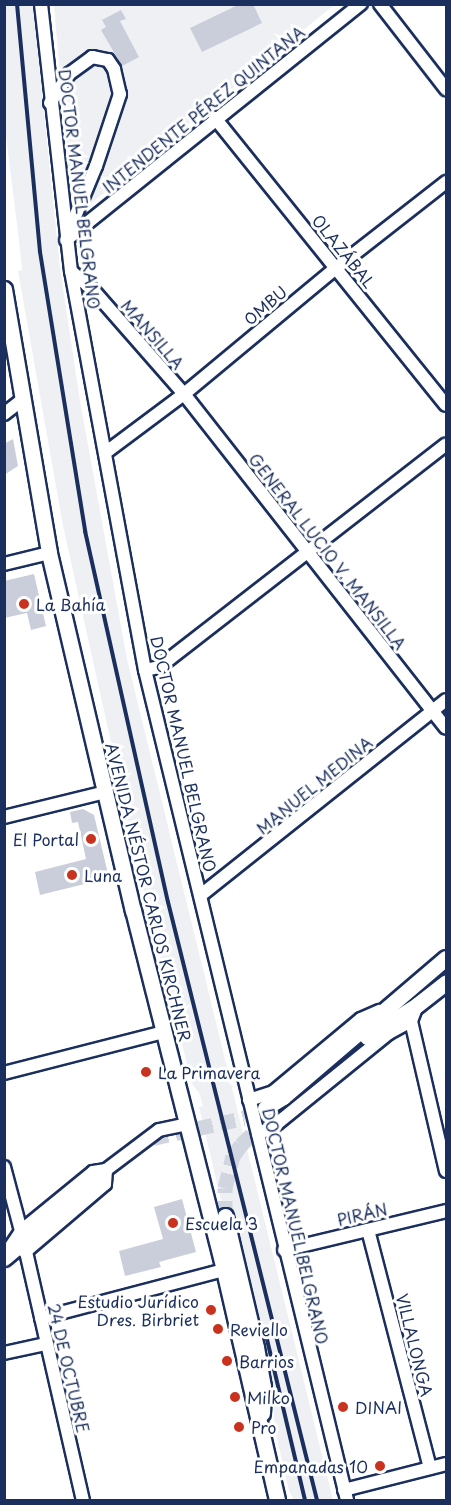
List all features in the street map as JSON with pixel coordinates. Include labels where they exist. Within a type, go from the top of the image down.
[{"type":"main road","name":"AVENIDA NÉSTOR CARLOS KIRCHNER","points":[[4,289],[49,553],[164,1032],[224,1270],[277,1500]]},
{"type":"main road","points":[[447,958],[388,1006],[267,1112],[370,1035],[417,1005],[447,982]]},
{"type":"main road","points":[[4,1257],[103,1174]]},
{"type":"main road","points":[[225,1216],[263,1386],[260,1430]]},
{"type":"street","name":"DOCTOR MANUEL BELGRANO","points":[[41,4],[70,271],[145,670],[345,1495]]},
{"type":"street","name":"INTENDENTE PÉREZ QUINTANA","points":[[66,240],[215,118],[361,4]]},
{"type":"street","points":[[380,4],[447,89]]},
{"type":"street","points":[[50,103],[69,74],[92,57],[108,60],[118,77],[120,94],[114,114],[66,240]]},
{"type":"street","name":"OLAZÁBAL","points":[[215,118],[447,405]]},
{"type":"street","name":"OMBU","points":[[105,453],[184,394],[336,268],[447,182]]},
{"type":"street","name":"MANSILLA","points":[[70,271],[93,290],[184,394]]},
{"type":"street","name":"GENERAL LUCIO V. MANSILLA","points":[[184,394],[447,728]]},
{"type":"street","points":[[4,414],[22,399]]},
{"type":"street","points":[[145,670],[159,667],[447,444]]},
{"type":"street","points":[[4,564],[49,553]]},
{"type":"street","name":"MANUEL MEDINA","points":[[201,895],[447,699]]},
{"type":"street","points":[[4,817],[106,792]]},
{"type":"street","points":[[417,1005],[411,1021],[447,1171]]},
{"type":"street","points":[[249,1100],[273,1092],[362,1019],[388,1006]]},
{"type":"street","points":[[258,1134],[274,1126],[390,1033],[411,1021]]},
{"type":"street","points":[[4,1072],[164,1032]]},
{"type":"street","points":[[23,1242],[93,1172],[103,1174],[159,1130],[188,1124]]},
{"type":"street","name":"24 DE OCTUBRE","points":[[4,1167],[83,1500]]},
{"type":"street","points":[[23,1242],[105,1184],[103,1174]]},
{"type":"street","name":"PIRÁN","points":[[284,1250],[447,1211]]},
{"type":"street","name":"VILLALONGA","points":[[368,1230],[430,1468]]},
{"type":"street","points":[[40,1318],[224,1270]]},
{"type":"street","points":[[4,1353],[46,1344]]},
{"type":"street","points":[[345,1495],[447,1464]]},
{"type":"shaded area","points":[[4,5],[33,5],[60,268],[80,401],[127,659],[333,1500],[294,1500],[289,1491],[275,1430],[272,1389],[227,1214],[224,1213],[199,1107],[203,1106],[199,1093],[192,1084],[147,905],[63,526],[18,271],[22,270],[4,120]]},
{"type":"shaded area","points":[[54,5],[334,5],[83,210],[71,205]]},
{"type":"building","points":[[240,4],[253,4],[262,23],[202,52],[190,28]]},
{"type":"building","points":[[121,10],[126,19],[120,21],[139,57],[122,66],[101,30],[106,27],[102,20]]},
{"type":"building","points":[[13,439],[18,466],[4,475],[4,444]]},
{"type":"building","name":"La Bahía","points":[[34,574],[46,626],[31,630],[27,613],[4,618],[4,581]]},
{"type":"building","name":"Luna","points":[[83,809],[94,815],[109,878],[40,895],[35,872],[86,859],[78,822],[72,823],[70,812]]},
{"type":"building","name":"Escuela 3","points":[[182,1199],[196,1252],[159,1262],[161,1267],[125,1276],[119,1251],[163,1239],[154,1207]]},
{"type":"tunnel","points":[[153,1138],[244,1118],[265,1108]]},
{"type":"tunnel","points":[[225,1216],[225,1188],[233,1156],[269,1117]]},
{"type":"railway","points":[[17,4],[40,252],[85,531],[168,902],[317,1500]]},
{"type":"railway","points":[[265,1331],[305,1500]]},
{"type":"place","name":"La Bahía","points":[[24,604]]},
{"type":"place","name":"El Portal","points":[[91,839]]},
{"type":"place","name":"Luna","points":[[72,875]]},
{"type":"place","name":"La Primavera","points":[[146,1072]]},
{"type":"place","name":"Escuela 3","points":[[173,1223]]},
{"type":"place","name":"Estudio Jurídico Dres. Birbriet","points":[[211,1310]]},
{"type":"place","name":"Reviello","points":[[218,1329]]},
{"type":"place","name":"Barrios","points":[[227,1361]]},
{"type":"place","name":"Milko","points":[[235,1397]]},
{"type":"place","name":"DINAI","points":[[343,1407]]},
{"type":"place","name":"Pro","points":[[239,1427]]},
{"type":"place","name":"Empanadas 10","points":[[380,1466]]}]
